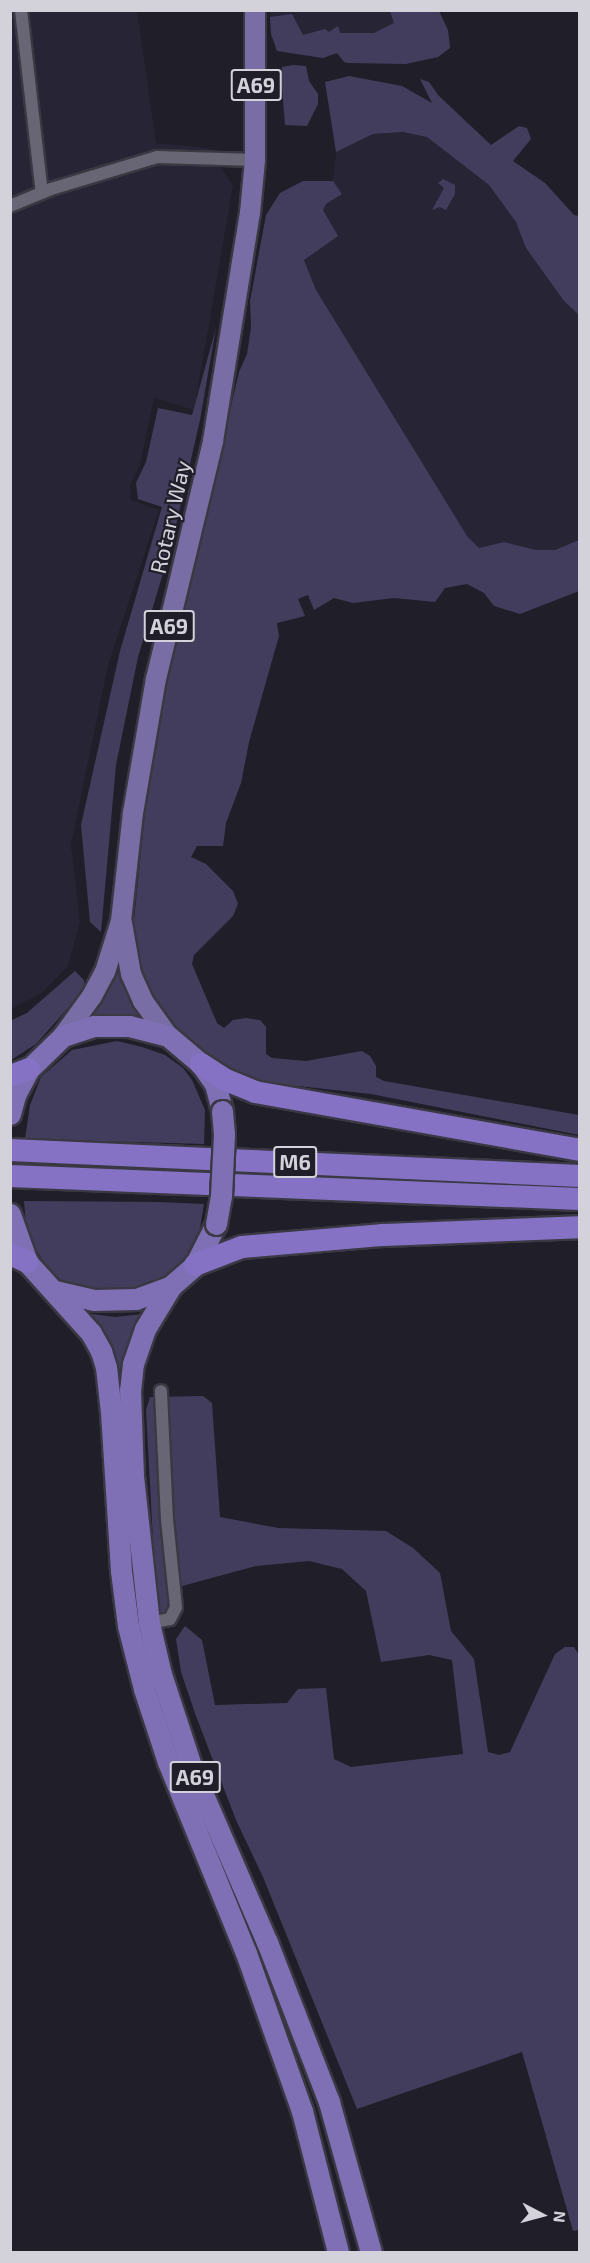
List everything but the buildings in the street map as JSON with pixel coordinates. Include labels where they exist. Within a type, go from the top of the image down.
[{"type":"highway","name":"A69","points":[[16,1088],[63,1036],[94,1026],[129,1026],[168,1036],[201,1064],[215,1084],[222,1111],[224,1134],[221,1196],[216,1224],[195,1265]]},
{"type":"highway","points":[[201,1064],[226,1080],[255,1092],[579,1150]]},
{"type":"highway","name":"M6","points":[[10,1150],[579,1176]]},
{"type":"highway","name":"M6","points":[[10,1176],[579,1199]]},
{"type":"highway","points":[[10,1214],[19,1258],[55,1291],[94,1300],[136,1299],[171,1286],[195,1265],[242,1247],[383,1235],[579,1227]]},
{"type":"highway","name":"A69","points":[[171,1286],[145,1329],[133,1363],[130,1390],[139,1625],[144,1689],[168,1762],[246,1953],[302,2110],[338,2253]]},
{"type":"highway","name":"A69","points":[[55,1291],[91,1333],[101,1351],[106,1367],[121,1571],[139,1625],[161,1674],[192,1770],[267,1942],[329,2102],[371,2253]]},
{"type":"main road","name":"A69","points":[[255,10],[255,160]]},
{"type":"main road","name":"Rotary Way","points":[[63,1036],[92,996],[105,972],[121,921],[133,813],[156,679],[213,441],[250,213],[255,160]]},
{"type":"main road","name":"Rotary Way","points":[[121,921],[135,983],[143,1001],[168,1036]]},
{"type":"street","points":[[21,10],[42,193]]},
{"type":"street","points":[[10,206],[42,193],[158,157],[255,160]]},
{"type":"street","points":[[139,1625],[170,1619],[176,1607],[167,1520],[161,1391]]},
{"type":"shaded area","points":[[11,11],[137,11],[156,143],[208,148],[233,186],[194,410],[154,398],[140,465],[130,486],[131,500],[159,510],[108,665],[71,845],[80,922],[68,966],[43,992],[11,1009]]},
{"type":"shaded area","points":[[270,11],[395,11],[397,46],[329,55],[323,58],[277,51],[271,34]]},
{"type":"shaded area","points":[[390,11],[439,11],[448,30],[450,48],[438,57],[406,64],[348,63],[344,62],[337,53],[323,58],[277,51],[271,34],[270,17],[292,14],[303,35],[325,29],[329,32],[338,26],[340,33],[374,33],[394,23]]},
{"type":"shaded area","points":[[306,66],[309,81],[318,94],[318,104],[307,126],[285,125],[282,67]]},
{"type":"shaded area","points":[[349,76],[402,86],[432,103],[420,79],[429,82],[438,95],[491,145],[519,126],[527,128],[531,139],[513,161],[545,183],[574,215],[579,216],[579,315],[564,301],[526,248],[516,222],[489,185],[427,137],[403,132],[373,134],[336,152],[325,82]]},
{"type":"shaded area","points":[[403,132],[427,137],[489,185],[516,222],[526,248],[564,301],[579,315],[579,540],[555,550],[536,550],[504,542],[479,548],[467,536],[316,290],[304,259],[314,252],[329,223],[323,210],[326,204],[342,194],[333,181],[336,152],[373,134]]},
{"type":"shaded area","points":[[443,179],[455,185],[455,194],[446,210],[440,207],[432,210],[444,188],[438,183]]},
{"type":"shaded area","points":[[303,181],[333,181],[342,194],[326,204],[323,210],[338,236],[304,260],[316,290],[467,536],[479,548],[504,542],[536,550],[555,550],[579,540],[579,591],[520,614],[494,606],[484,593],[467,584],[445,588],[435,602],[394,598],[353,603],[334,598],[314,610],[308,595],[298,599],[305,616],[277,623],[279,636],[249,742],[241,783],[226,823],[223,846],[197,846],[191,857],[206,864],[233,891],[238,904],[233,916],[194,955],[192,964],[217,1023],[224,1028],[233,1020],[246,1018],[260,1020],[266,1027],[266,1054],[272,1058],[306,1061],[362,1051],[370,1056],[376,1066],[376,1077],[384,1081],[579,1115],[579,1135],[371,1094],[298,1086],[281,1090],[236,1081],[175,1030],[147,998],[131,949],[149,773],[164,691],[239,372],[247,354],[251,327],[250,301],[266,215],[280,193]]},
{"type":"shaded area","points":[[216,328],[200,420],[172,543],[138,657],[116,765],[101,932],[90,922],[81,825],[120,651],[162,507],[138,499],[136,483],[146,462],[158,408],[192,415]]},
{"type":"shaded area","points":[[75,971],[84,980],[84,990],[36,1044],[11,1060],[10,1021],[27,1013]]},
{"type":"shaded area","points":[[116,973],[121,974],[129,998],[148,1022],[84,1022],[106,994]]},
{"type":"shaded area","points":[[117,1041],[165,1055],[183,1068],[192,1080],[205,1110],[204,1144],[25,1139],[30,1105],[41,1077],[72,1050]]},
{"type":"shaded area","points":[[24,1201],[204,1204],[198,1240],[189,1263],[134,1298],[69,1289],[48,1268],[27,1236]]},
{"type":"shaded area","points":[[84,1313],[115,1317],[143,1314],[128,1368],[114,1371]]},
{"type":"shaded area","points":[[203,1396],[212,1403],[220,1517],[278,1528],[386,1531],[413,1548],[440,1573],[451,1631],[474,1659],[488,1752],[499,1755],[510,1752],[555,1654],[565,1647],[574,1647],[579,1655],[579,2230],[573,2231],[522,2052],[357,2109],[263,1877],[236,1820],[181,1672],[176,1639],[185,1626],[202,1640],[215,1705],[287,1703],[298,1689],[326,1688],[334,1759],[351,1767],[463,1754],[452,1660],[429,1655],[381,1662],[366,1591],[342,1569],[309,1561],[256,1566],[182,1586],[170,1612],[165,1616],[157,1615],[146,1410],[150,1397]]}]
